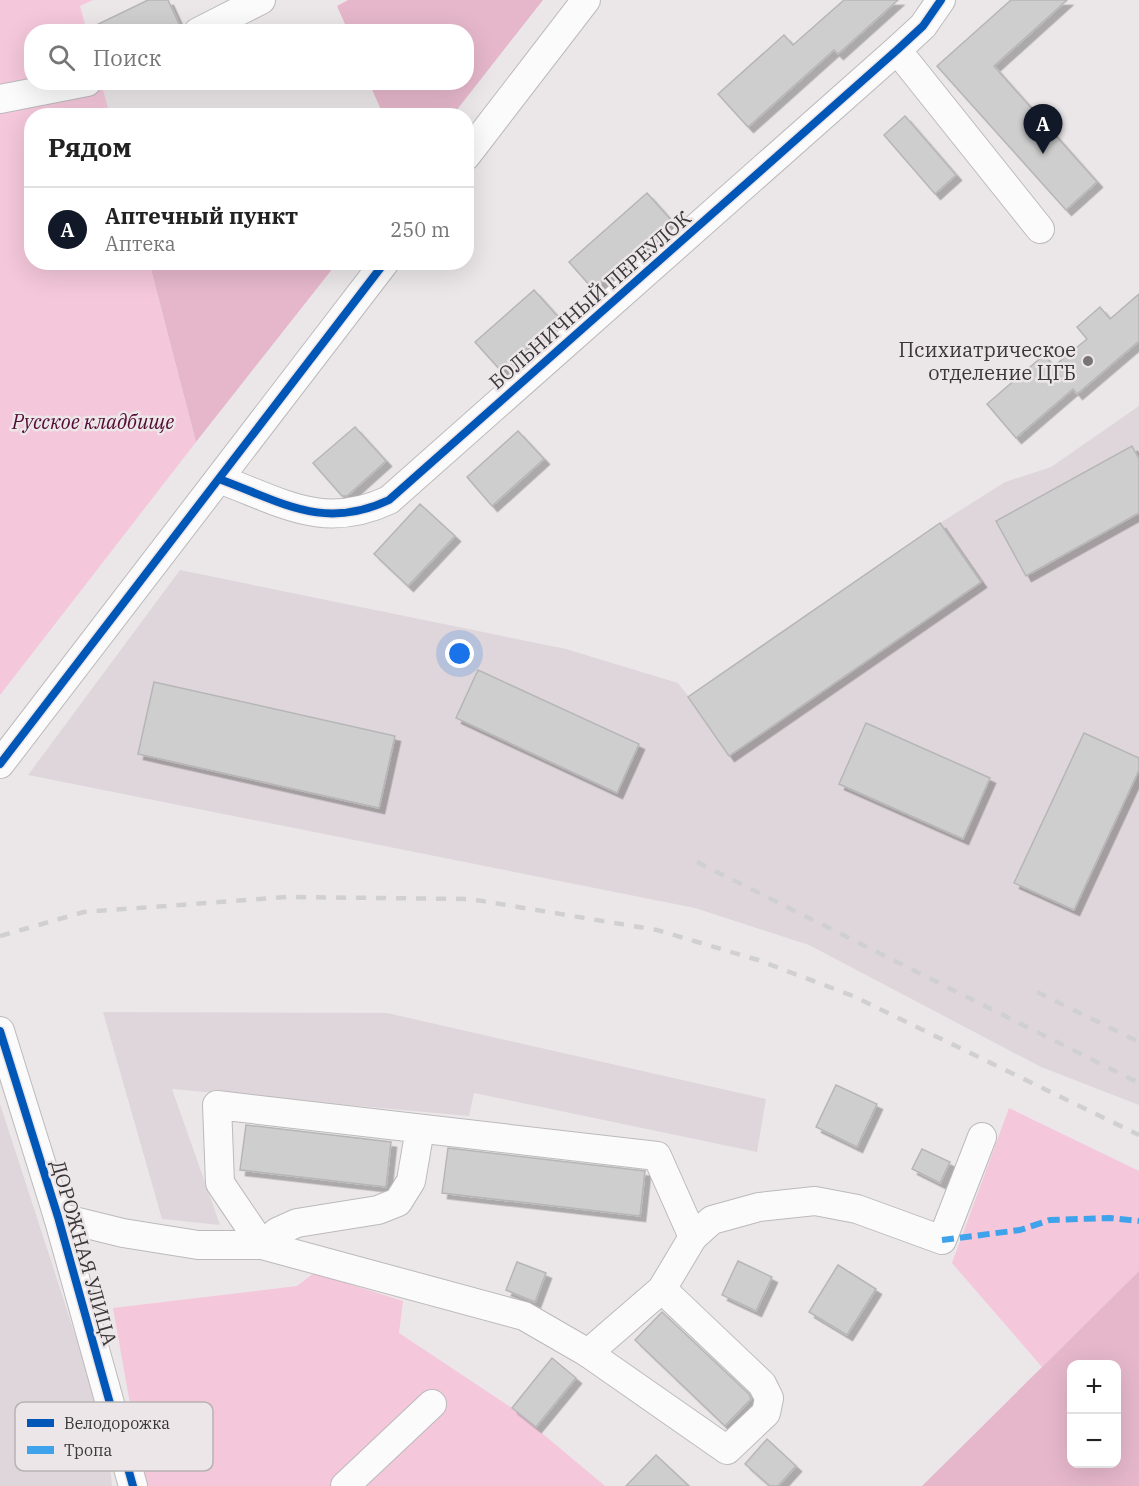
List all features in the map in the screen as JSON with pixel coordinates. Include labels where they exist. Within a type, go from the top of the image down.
[{"type":"street","points":[[214,24],[261,0]]},
{"type":"street","points":[[474,146],[586,0]]},
{"type":"street","name":"БОЛЬНИЧНЫЙ ПЕРЕУЛОК","points":[[219,479],[318,515],[343,515],[367,510],[389,500],[897,51],[923,27],[941,0]]},
{"type":"street","points":[[897,51],[1040,229]]},
{"type":"street","points":[[0,99],[46,90]]},
{"type":"street","points":[[0,764],[379,270]]},
{"type":"street","name":"ДОРОЖНАЯ УЛИЦА","points":[[0,1031],[58,1217],[110,1402]]},
{"type":"street","points":[[262,1245],[220,1183],[217,1105],[657,1156],[693,1237]]},
{"type":"street","points":[[262,1245],[277,1232],[297,1223],[378,1210],[398,1202],[411,1181],[420,1129]]},
{"type":"street","points":[[588,1353],[662,1289],[693,1237],[712,1220],[759,1207],[814,1201],[857,1209],[942,1240],[982,1137]]},
{"type":"street","points":[[58,1217],[123,1233],[198,1245],[262,1245],[524,1316],[588,1353],[727,1450],[766,1413],[769,1398],[762,1384],[662,1289]]},
{"type":"street","points":[[345,1486],[432,1404]]},
{"type":"street","name":"ДОРОЖНАЯ УЛИЦА","points":[[129,1471],[133,1486]]},
{"type":"shaded area","points":[[348,0],[543,0],[474,88],[474,24],[345,24],[337,6]]},
{"type":"shaded area","points":[[372,90],[472,90],[458,108],[380,108]]},
{"type":"shaded area","points":[[151,270],[331,270],[196,442]]},
{"type":"shaded area","points":[[1139,406],[1139,1105],[1041,1067],[809,945],[695,908],[28,775],[180,570],[566,649],[678,683],[689,697],[940,523],[1005,482],[1051,467]]},
{"type":"shaded area","points":[[103,1012],[387,1013],[766,1099],[757,1152],[474,1093],[469,1116],[172,1089],[220,1225],[162,1219]]},
{"type":"shaded area","points":[[0,1104],[97,1402],[15,1402],[15,1471],[111,1471],[112,1486],[0,1486]]},
{"type":"shaded area","points":[[1139,1271],[1139,1486],[922,1486]]},
{"type":"green space","name":"Русское кладбище","points":[[0,0],[93,0],[80,6],[85,24],[24,24],[24,90],[103,90],[108,108],[24,108],[24,270],[151,270],[196,442],[0,695]]},
{"type":"green space","points":[[1009,1108],[1139,1171],[1139,1271],[1042,1367],[952,1263]]},
{"type":"green space","points":[[314,1273],[403,1301],[399,1333],[512,1408],[605,1486],[147,1486],[142,1471],[213,1471],[213,1402],[130,1402],[113,1308],[297,1286]]},
{"type":"building","points":[[148,0],[168,0],[179,24],[98,24]]},
{"type":"building","points":[[844,0],[898,0],[838,54],[834,50],[748,127],[718,94],[784,35],[793,45]]},
{"type":"building","points":[[1011,0],[1067,0],[994,66],[1097,182],[1066,210],[937,66]]},
{"type":"building","points":[[905,116],[956,175],[935,194],[884,135]]},
{"type":"building","points":[[647,193],[672,221],[593,289],[569,262]]},
{"type":"building","points":[[534,290],[560,319],[501,371],[475,342]]},
{"type":"building","name":"Психиатрическое отделение ЦГБ","points":[[1139,294],[1139,341],[1077,394],[1073,389],[1016,438],[987,404],[1044,355],[1054,366],[1087,339],[1077,327],[1100,307],[1110,319]]},
{"type":"building","points":[[355,427],[386,461],[347,496],[342,496],[313,463]]},
{"type":"building","points":[[518,431],[544,459],[492,506],[467,477]]},
{"type":"building","points":[[1132,446],[1139,459],[1139,513],[1026,576],[996,521]]},
{"type":"building","points":[[420,504],[455,536],[408,586],[374,554]]},
{"type":"building","points":[[940,523],[981,582],[729,756],[688,697]]},
{"type":"building","points":[[478,670],[639,744],[617,793],[456,718]]},
{"type":"building","points":[[154,682],[395,736],[379,808],[138,754]]},
{"type":"building","points":[[866,723],[990,778],[963,839],[839,784]]},
{"type":"building","points":[[1084,733],[1139,758],[1139,770],[1074,910],[1014,883]]},
{"type":"building","points":[[836,1085],[877,1104],[857,1147],[816,1127]]},
{"type":"building","points":[[246,1125],[391,1142],[386,1187],[240,1170]]},
{"type":"building","points":[[448,1148],[645,1171],[640,1216],[442,1193]]},
{"type":"building","points":[[922,1149],[950,1162],[940,1183],[912,1169]]},
{"type":"building","points":[[738,1261],[772,1277],[756,1311],[722,1295]]},
{"type":"building","points":[[517,1262],[546,1273],[535,1302],[506,1290]]},
{"type":"building","points":[[838,1265],[876,1289],[847,1335],[809,1312]]},
{"type":"building","points":[[662,1312],[749,1394],[751,1399],[725,1426],[635,1340]]},
{"type":"building","points":[[552,1358],[576,1378],[536,1427],[512,1408]]},
{"type":"building","points":[[767,1439],[796,1466],[778,1486],[770,1486],[745,1464]]},
{"type":"building","points":[[656,1455],[689,1486],[626,1486]]},
{"type":"railway","points":[[697,862],[1139,1083]]},
{"type":"railway","points":[[0,936],[84,912],[287,897],[470,899],[657,930],[758,960],[853,996],[1139,1135]]},
{"type":"railway","points":[[1037,992],[1139,1042]]},
{"type":"marked path","points":[[942,1240],[1020,1230],[1050,1220],[1110,1218],[1139,1221]]},
{"type":"cycle path","points":[[219,479],[283,504],[323,513],[343,513],[365,509],[389,500],[897,50],[923,26],[941,0]]},
{"type":"cycle path","points":[[0,764],[379,270]]},
{"type":"cycle path","points":[[0,1031],[58,1217],[110,1402]]},
{"type":"cycle path","points":[[129,1471],[133,1486]]},
{"type":"place","name":"Аптечный пункт","points":[[1043,154]]},
{"type":"place","name":"Психиатрическое отделение ЦГБ","points":[[1088,361]]}]
